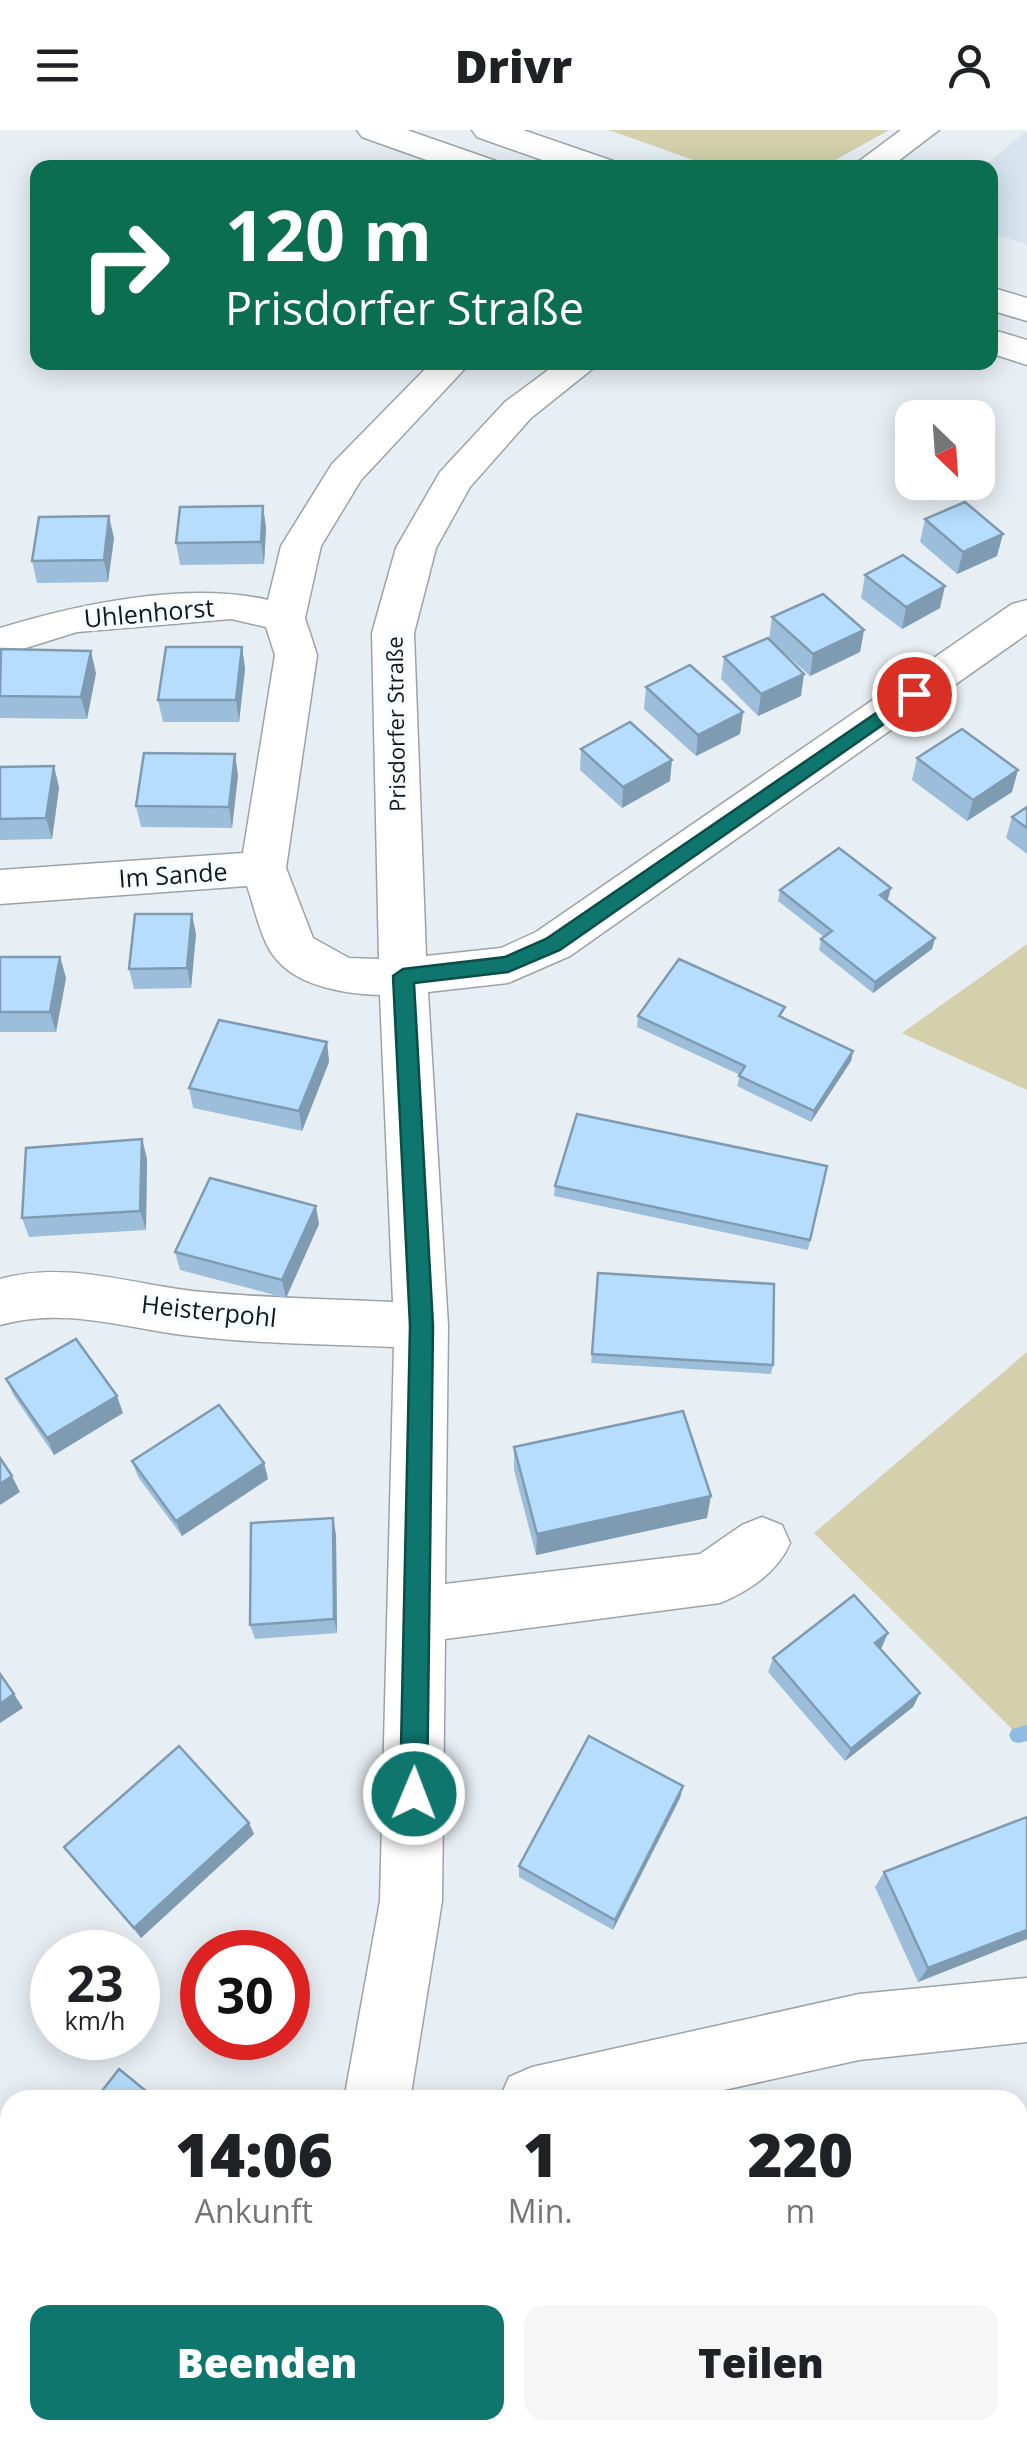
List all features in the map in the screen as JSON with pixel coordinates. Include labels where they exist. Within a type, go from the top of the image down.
[{"type":"highway","points":[[374,130],[461,160]]},
{"type":"highway","points":[[489,130],[577,160]]},
{"type":"highway","points":[[998,301],[1027,310]]},
{"type":"highway","points":[[998,343],[1027,352]]},
{"type":"street","points":[[878,160],[923,130]]},
{"type":"street","points":[[263,868],[296,655],[284,618],[302,546],[346,473],[446,370]]},
{"type":"street","name":"Prisdorfer Straße","points":[[379,2090],[411,1900],[421,1326],[403,976],[393,632],[416,548],[454,482],[518,410],[571,370]]},
{"type":"street","name":"Uhlenhorst","points":[[0,642],[74,619],[230,605],[284,618]]},
{"type":"street","points":[[403,976],[508,965],[553,944],[1027,614]]},
{"type":"street","name":"Im Sande","points":[[0,888],[263,868],[294,950],[342,976],[403,976]]},
{"type":"street","name":"Heisterpohl","points":[[0,1302],[19,1295],[71,1291],[193,1314],[421,1326]]},
{"type":"street","points":[[418,1615],[700,1582],[720,1576],[762,1543]]},
{"type":"street","points":[[577,2090],[859,2027],[1027,2010]]},
{"type":"shaded area","points":[[609,130],[889,130],[835,160],[693,160]]},
{"type":"shaded area","points":[[1027,131],[1027,245],[998,235],[998,160],[992,160]]},
{"type":"shaded area","points":[[1027,944],[1027,1090],[902,1033]]},
{"type":"shaded area","points":[[1027,1352],[1027,1733],[1018,1735],[814,1533]]},
{"type":"building","points":[[965,502],[1003,534],[963,552],[925,519]]},
{"type":"building","points":[[263,506],[261,542],[176,543],[180,507]]},
{"type":"building","points":[[109,516],[104,560],[32,561],[39,517]]},
{"type":"building","points":[[903,555],[945,586],[906,607],[865,575]]},
{"type":"building","points":[[823,594],[864,630],[813,654],[772,617]]},
{"type":"building","points":[[768,638],[804,674],[761,694],[724,657]]},
{"type":"building","points":[[166,647],[242,647],[236,700],[158,700]]},
{"type":"building","points":[[1,649],[91,651],[81,697],[0,696]]},
{"type":"building","points":[[690,665],[743,712],[698,735],[646,687]]},
{"type":"building","points":[[630,722],[672,760],[623,787],[581,749]]},
{"type":"building","points":[[962,729],[1018,770],[973,800],[917,758]]},
{"type":"building","points":[[144,753],[235,754],[229,807],[136,806]]},
{"type":"building","points":[[54,766],[46,818],[0,819],[0,767]]},
{"type":"building","points":[[1027,807],[1027,828],[1012,817]]},
{"type":"building","points":[[839,848],[891,888],[880,895],[935,938],[875,982],[821,939],[832,931],[780,890]]},
{"type":"building","points":[[135,914],[192,914],[187,968],[129,969]]},
{"type":"building","points":[[0,957],[60,957],[50,1012],[0,1012]]},
{"type":"building","points":[[679,959],[785,1007],[779,1016],[853,1051],[814,1111],[739,1076],[745,1066],[638,1016]]},
{"type":"building","points":[[219,1020],[327,1042],[299,1111],[189,1088]]},
{"type":"building","points":[[577,1114],[827,1166],[810,1240],[555,1186]]},
{"type":"building","points":[[142,1139],[140,1211],[22,1218],[26,1148]]},
{"type":"building","points":[[210,1178],[316,1206],[282,1280],[175,1252]]},
{"type":"building","points":[[598,1273],[774,1284],[773,1365],[592,1354]]},
{"type":"building","points":[[76,1339],[117,1396],[47,1438],[6,1379]]},
{"type":"building","points":[[219,1405],[264,1463],[176,1521],[132,1461]]},
{"type":"building","points":[[683,1411],[711,1496],[537,1534],[514,1447]]},
{"type":"building","points":[[0,1458],[12,1476],[0,1484]]},
{"type":"building","points":[[333,1518],[334,1619],[250,1625],[251,1523]]},
{"type":"building","points":[[854,1595],[888,1633],[875,1643],[920,1693],[851,1749],[773,1658]]},
{"type":"building","points":[[0,1674],[14,1694],[0,1704]]},
{"type":"building","points":[[589,1736],[683,1786],[615,1920],[519,1866]]},
{"type":"building","points":[[179,1746],[249,1823],[134,1928],[64,1847]]},
{"type":"building","points":[[1027,1817],[1027,1930],[928,1968],[884,1872]]},
{"type":"building","points":[[119,2069],[145,2090],[103,2090]]},
{"type":"waterway","points":[[1018,1735],[1027,1733]]},
{"type":"route","points":[[414,1794],[421,1326],[403,976],[508,965],[553,944],[914,694]]}]
